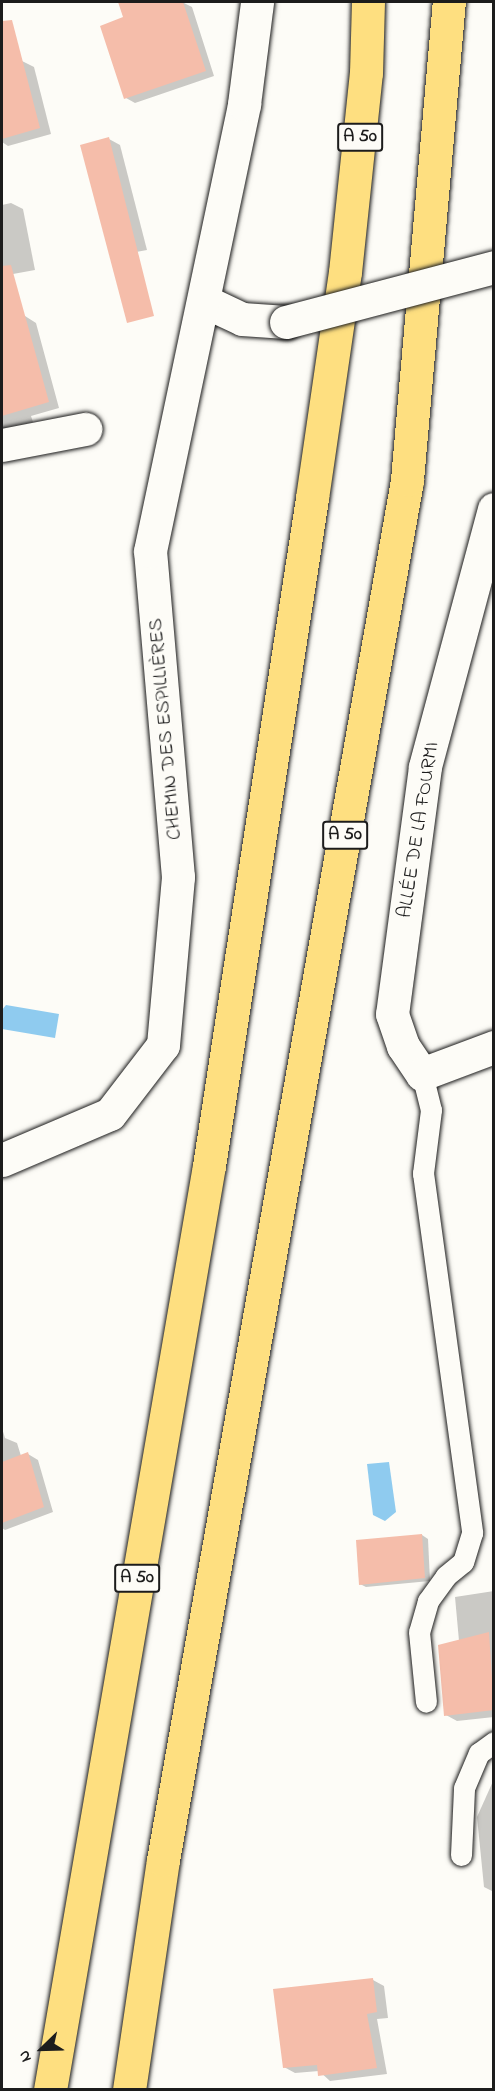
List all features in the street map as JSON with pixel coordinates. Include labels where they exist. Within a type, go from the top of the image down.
[{"type":"highway","name":"A 50","points":[[50,2090],[209,1166],[339,320],[366,73],[368,2]]},
{"type":"highway","name":"A 50","points":[[129,2090],[163,1860],[405,492],[429,249],[449,2]]},
{"type":"street","name":"CHEMIN DES ESPILLIÈRES","points":[[2,1160],[111,1114],[163,1045],[178,877],[150,551],[177,411],[204,300],[244,104],[257,2]]},
{"type":"street","points":[[204,300],[242,319],[286,322],[494,267]]},
{"type":"street","points":[[2,445],[85,429]]},
{"type":"street","name":"ALLÉE DE LA FOURMI","points":[[422,1074],[403,1046],[392,1014],[425,767],[494,509]]},
{"type":"street","points":[[422,1074],[494,1047]]},
{"type":"lane","points":[[422,1074],[431,1110],[423,1173],[472,1533],[463,1562],[446,1576],[428,1601],[419,1632],[426,1702]]},
{"type":"lane","points":[[461,1855],[464,1788],[479,1753],[494,1742]]},
{"type":"water","points":[[6,1005],[59,1014],[55,1038],[2,1029],[2,1010]]},
{"type":"water","points":[[389,1462],[396,1512],[385,1521],[373,1515],[367,1464]]},
{"type":"building","points":[[118,2],[183,2],[206,71],[124,99],[100,26],[123,17]]},
{"type":"building","points":[[12,20],[40,128],[2,139],[2,21]]},
{"type":"building","points":[[109,137],[154,316],[127,323],[80,145]]},
{"type":"building","points":[[11,265],[49,402],[2,416],[2,266]]},
{"type":"building","points":[[28,1452],[44,1507],[2,1523],[2,1462]]},
{"type":"building","points":[[422,1534],[425,1578],[359,1585],[356,1540]]},
{"type":"building","points":[[489,1632],[494,1710],[444,1716],[438,1645]]},
{"type":"building","points":[[373,1978],[377,2012],[367,2014],[377,2068],[318,2076],[317,2065],[283,2068],[273,1989]]}]
